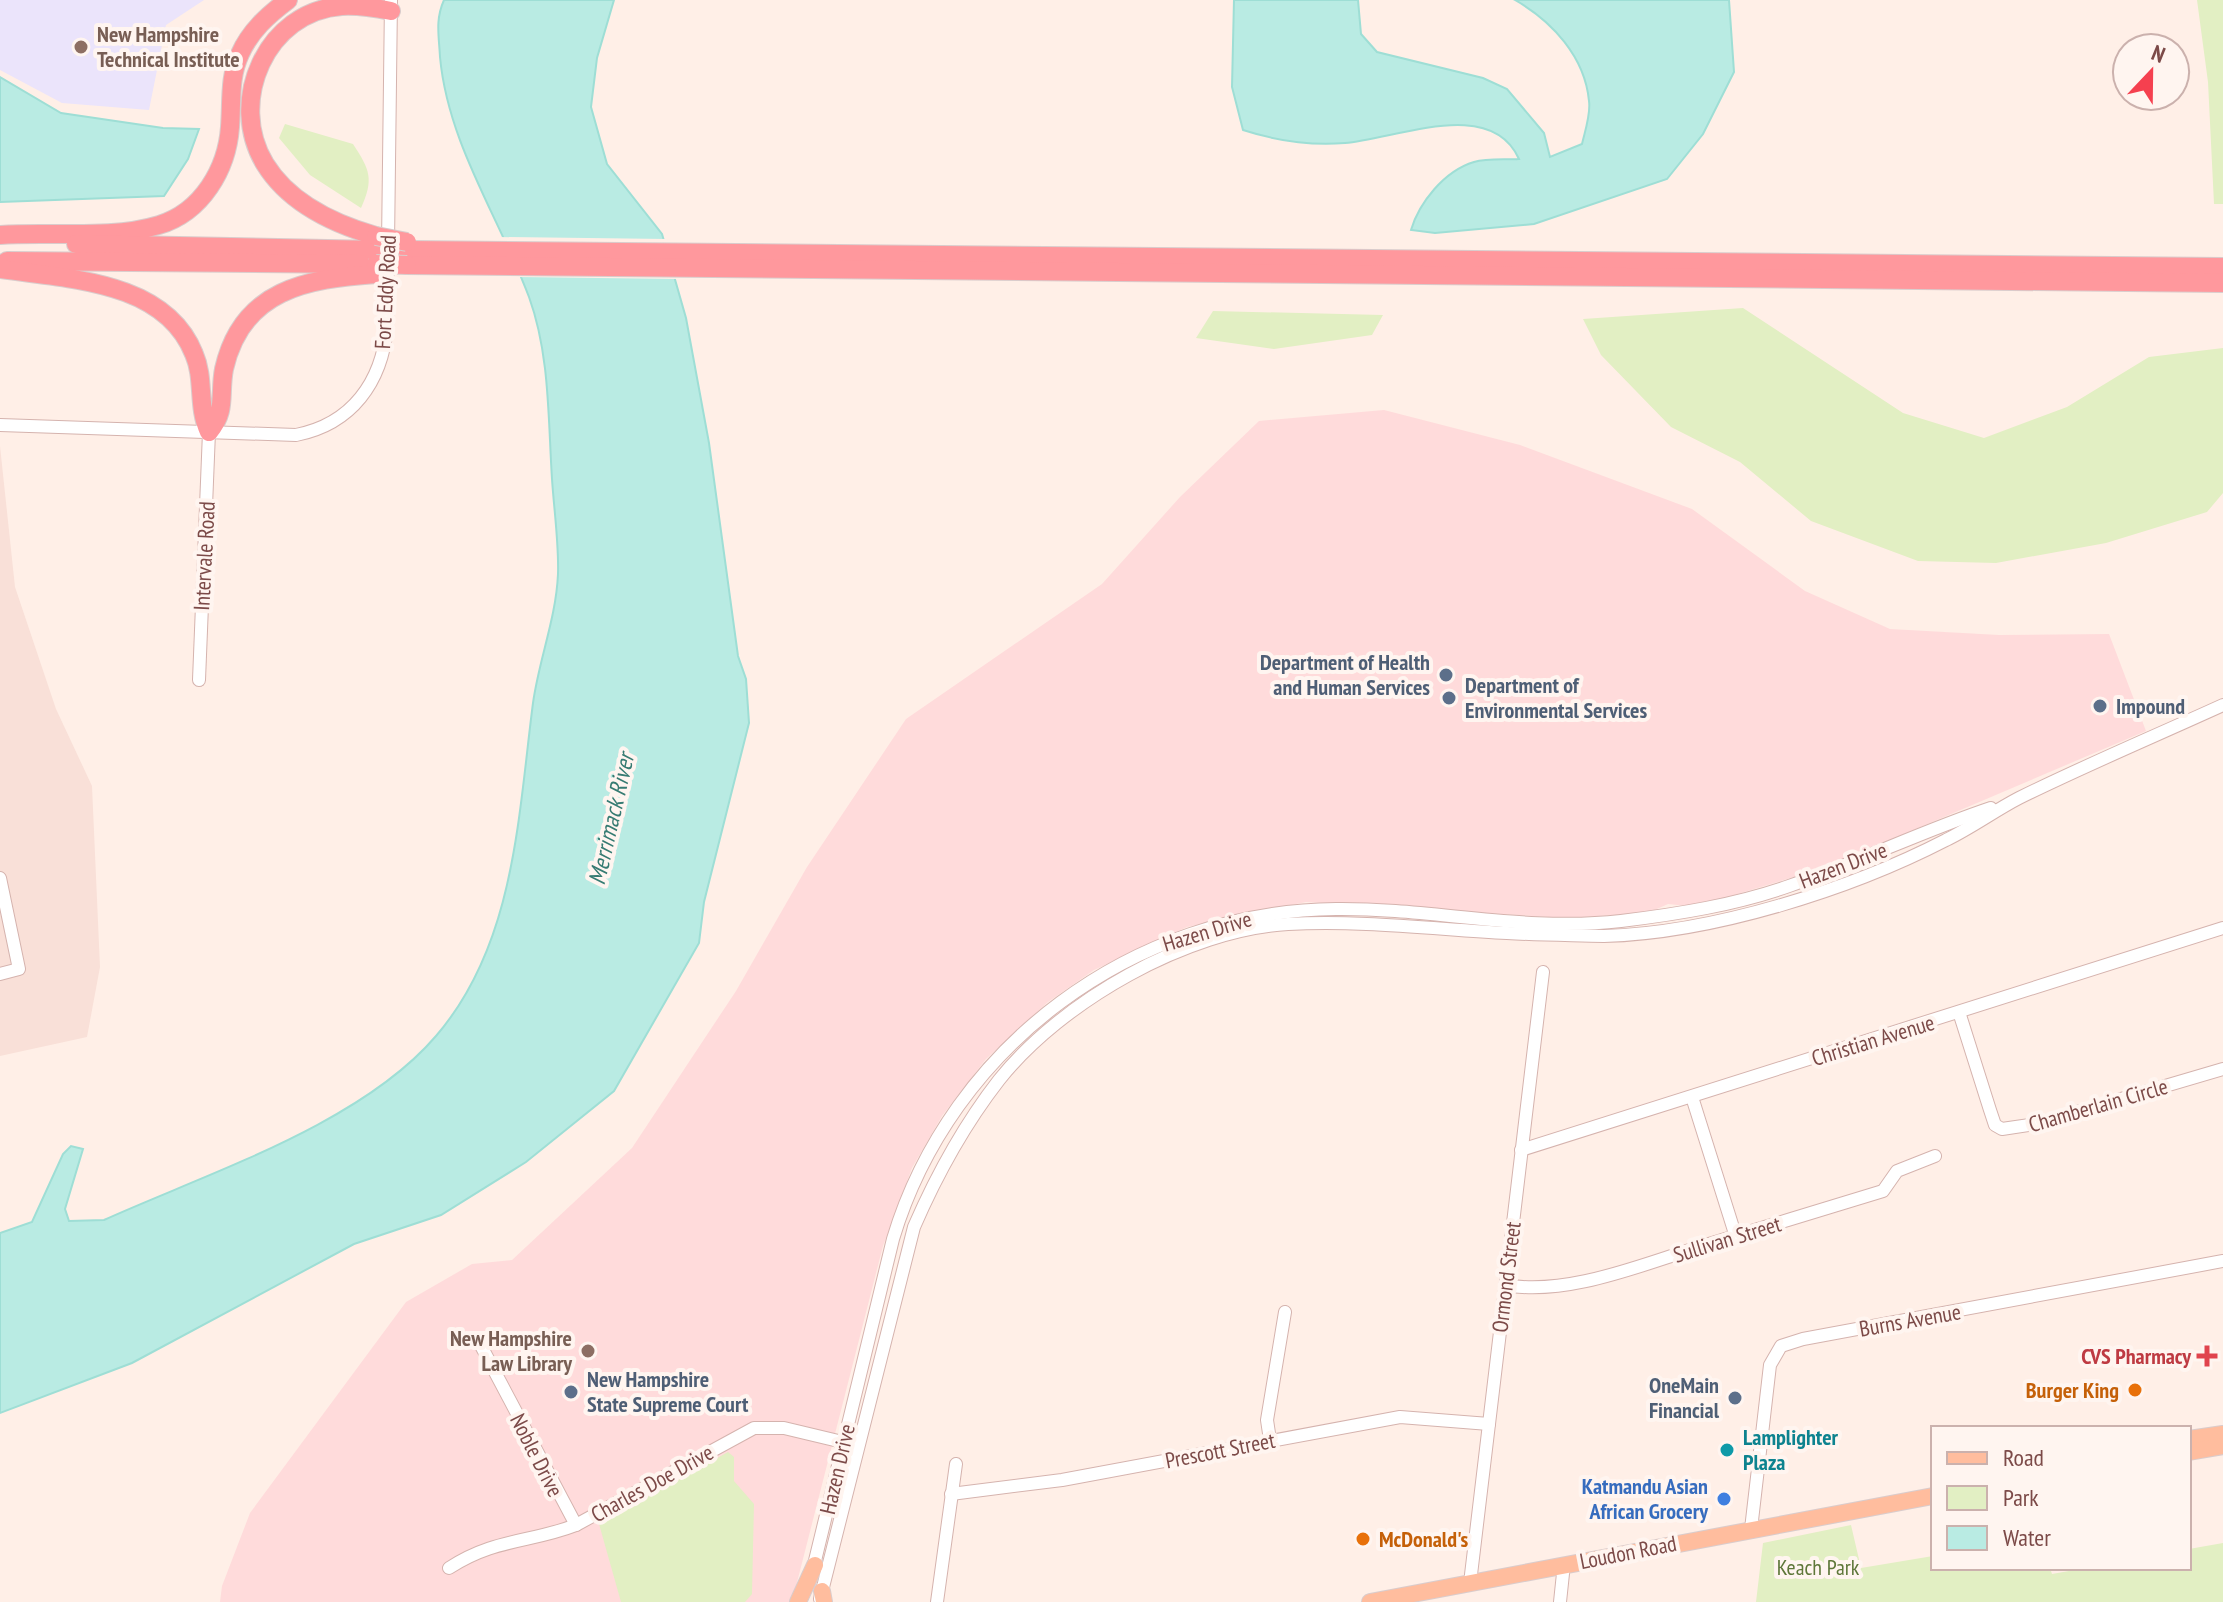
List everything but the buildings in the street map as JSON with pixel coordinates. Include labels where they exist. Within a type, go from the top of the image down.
[{"type":"highway","points":[[0,235],[141,229],[183,214],[207,191],[226,152],[233,75],[240,53],[262,21],[288,0]]},
{"type":"highway","points":[[376,256],[279,182],[255,145],[249,101],[262,59],[290,26],[309,15],[341,6],[391,6]]},
{"type":"highway","points":[[0,243],[482,258],[2223,267]]},
{"type":"highway","points":[[0,261],[376,256]]},
{"type":"highway","points":[[0,269],[115,288],[174,321],[194,354],[201,376],[202,416],[209,432],[221,417],[224,371],[231,344],[262,304],[286,290],[376,256]]},
{"type":"highway","points":[[710,260],[2223,283]]},
{"type":"main road","points":[[2191,1439],[2223,1434]]},
{"type":"main road","points":[[2191,1452],[2223,1446]]},
{"type":"main road","name":"Loudon Road","points":[[1370,1602],[1931,1496]]},
{"type":"main road","points":[[798,1602],[815,1565]]},
{"type":"street","name":"Fort Eddy Road","points":[[0,425],[273,436],[311,432],[334,421],[357,404],[377,372],[387,327],[391,6]]},
{"type":"street","name":"Intervale Road","points":[[199,680],[209,432]]},
{"type":"street","name":"Hazen Drive","points":[[805,1602],[898,1220],[949,1119],[1008,1045],[1068,995],[1122,963],[1198,931],[1284,910],[1339,909],[1564,924],[1687,912],[1785,888],[1939,826],[2016,799],[2223,705]]},
{"type":"street","name":"Hazen Drive","points":[[822,1598],[914,1227],[947,1156],[1001,1077],[1032,1045],[1093,997],[1189,948],[1286,924],[1604,936],[1691,926],[1778,905],[1883,868],[1945,841],[2016,799]]},
{"type":"street","points":[[0,878],[19,969],[0,974]]},
{"type":"street","name":"Christian Avenue","points":[[1521,1150],[2223,928]]},
{"type":"street","name":"Ormond Street","points":[[1470,1583],[1543,972]]},
{"type":"street","name":"Chamberlain Circle","points":[[1959,1012],[1995,1125],[2002,1129],[2036,1124],[2223,1069]]},
{"type":"street","points":[[1692,1097],[1736,1237]]},
{"type":"street","name":"Sullivan Street","points":[[1505,1285],[1554,1284],[1598,1276],[1736,1237],[1883,1191],[1897,1171],[1935,1156]]},
{"type":"street","name":"Burns Avenue","points":[[1751,1529],[1770,1365],[1781,1346],[2223,1261]]},
{"type":"street","points":[[1270,1440],[1267,1420],[1285,1312]]},
{"type":"street","name":"Noble Drive","points":[[478,1340],[576,1525]]},
{"type":"street","name":"Prescott Street","points":[[951,1494],[1062,1480],[1400,1417],[1489,1424]]},
{"type":"street","name":"Charles Doe Drive","points":[[449,1568],[481,1549],[556,1533],[576,1525],[754,1428],[784,1428],[858,1445]]},
{"type":"street","points":[[937,1602],[956,1464]]},
{"type":"street","points":[[1560,1602],[1564,1564]]},
{"type":"shaded area","name":"New Hampshire Technical Institute","points":[[0,0],[204,0],[166,25],[149,110],[62,103],[0,70]]},
{"type":"shaded area","points":[[1384,410],[1520,445],[1692,509],[1805,591],[1890,629],[1999,635],[2109,634],[2146,731],[1824,868],[1711,902],[1687,906],[1668,904],[1648,913],[1566,918],[1306,902],[1187,927],[1094,970],[1048,1002],[986,1059],[942,1116],[912,1168],[883,1246],[792,1602],[220,1602],[222,1586],[250,1513],[406,1302],[472,1264],[512,1260],[632,1148],[736,991],[807,867],[906,719],[1102,584],[1180,497],[1259,421]]},
{"type":"shaded area","points":[[0,446],[15,587],[56,709],[92,786],[100,967],[87,1037],[0,1056]]},
{"type":"green space","points":[[2197,0],[2223,0],[2223,204],[2214,204],[2208,82]]},
{"type":"green space","points":[[285,124],[353,144],[363,161],[369,182],[361,208],[310,175],[279,138]]},
{"type":"green space","points":[[1743,308],[1903,413],[1984,438],[2067,407],[2149,357],[2223,348],[2223,493],[2207,512],[2106,543],[1996,563],[1918,561],[1811,521],[1740,462],[1671,427],[1601,355],[1583,319]]},
{"type":"green space","points":[[1213,311],[1383,315],[1372,335],[1274,349],[1196,338]]},
{"type":"green space","points":[[728,1452],[734,1457],[734,1481],[754,1504],[752,1594],[745,1602],[621,1602],[599,1524]]},
{"type":"green space","name":"Keach Park","points":[[1851,1525],[1861,1568],[1931,1556],[1931,1570],[2051,1570],[2052,1574],[2075,1570],[2191,1570],[2191,1549],[2223,1543],[2223,1602],[1756,1602],[1763,1543]]},
{"type":"water","name":"Merrimack River","points":[[444,0],[614,0],[597,58],[591,107],[607,164],[662,234],[686,318],[709,443],[738,656],[746,679],[749,723],[704,902],[699,943],[614,1091],[526,1162],[441,1215],[354,1244],[132,1363],[0,1413],[0,1233],[32,1222],[63,1154],[71,1146],[83,1149],[65,1209],[69,1221],[104,1220],[235,1164],[325,1120],[367,1095],[404,1067],[436,1036],[462,1000],[482,961],[497,921],[517,835],[536,687],[554,607],[558,550],[541,341],[529,297],[476,180],[453,120],[445,89],[438,35]]},
{"type":"water","points":[[1234,0],[1358,0],[1361,34],[1377,52],[1483,78],[1507,89],[1544,133],[1550,157],[1582,144],[1589,111],[1586,85],[1574,55],[1554,30],[1515,0],[1729,0],[1734,72],[1703,134],[1667,179],[1534,224],[1435,233],[1411,230],[1420,209],[1434,189],[1463,166],[1479,161],[1519,159],[1506,140],[1487,129],[1465,125],[1441,126],[1332,144],[1293,142],[1243,130],[1232,87]]},
{"type":"water","points":[[0,77],[61,113],[163,128],[199,129],[188,159],[164,196],[0,202]]},
{"type":"pier","points":[[498,237],[667,239],[679,279],[516,277]]},
{"type":"place","name":"New Hampshire Technical Institute","points":[[81,47]]},
{"type":"place","name":"Department of Health and Human Services","points":[[1446,675]]},
{"type":"place","name":"Department of Environmental Services","points":[[1449,698]]},
{"type":"place","name":"Impound","points":[[2100,706]]},
{"type":"place","name":"New Hampshire Law Library","points":[[588,1351]]},
{"type":"place","name":"CVS Pharmacy","points":[[2207,1356]]},
{"type":"place","name":"Burger King","points":[[2135,1390]]},
{"type":"place","name":"New Hampshire State Supreme Court","points":[[571,1392]]},
{"type":"place","name":"OneMain Financial","points":[[1735,1398]]},
{"type":"place","name":"Lamplighter Plaza","points":[[1727,1450]]},
{"type":"place","name":"Katmandu Asian African Grocery","points":[[1724,1499]]},
{"type":"place","name":"McDonald's","points":[[1363,1539]]}]
